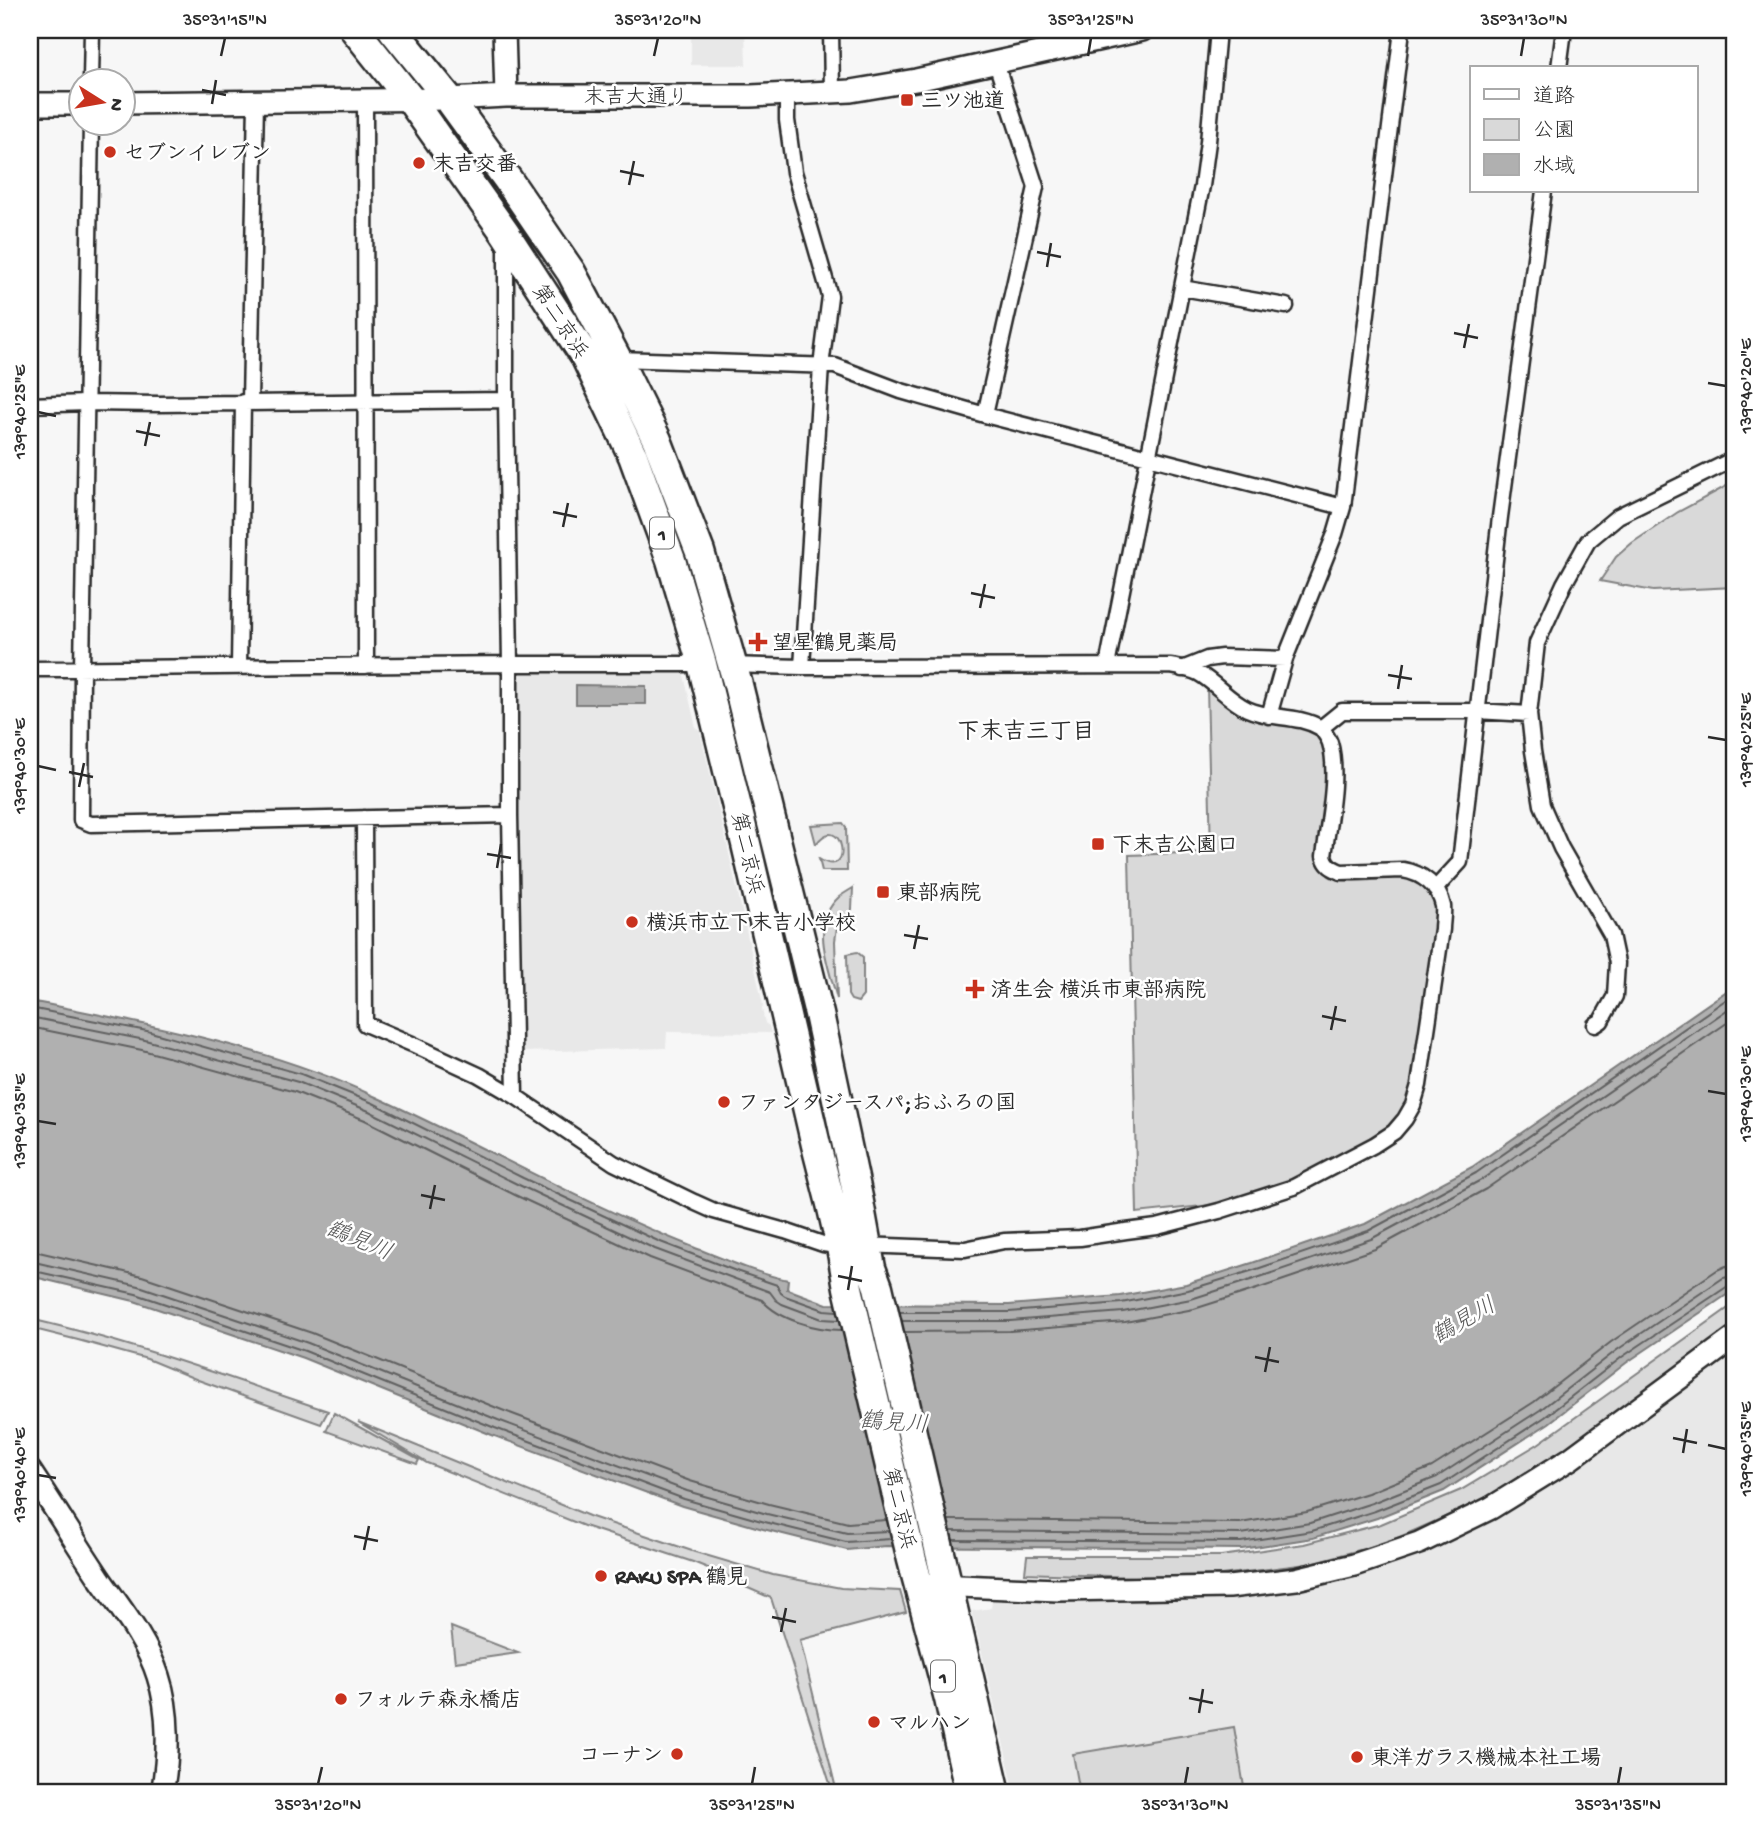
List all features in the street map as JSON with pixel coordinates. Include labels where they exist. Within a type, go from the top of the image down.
[{"type":"highway","name":"第二京浜","points":[[355,30],[410,99],[505,233],[586,358],[633,456],[671,560],[702,664],[816,1146],[854,1246],[871,1268],[878,1287],[996,1793]]},
{"type":"highway","name":"第二京浜","points":[[393,30],[449,99],[571,272],[657,440],[700,552],[733,666],[819,1014],[859,1202],[851,1297],[970,1793]]},
{"type":"street","points":[[91,66],[92,30]]},
{"type":"street","points":[[504,30],[506,96]]},
{"type":"street","points":[[831,30],[832,92]]},
{"type":"street","name":"末吉大通り","points":[[136,103],[506,96],[668,97],[832,92],[916,80],[1142,30]]},
{"type":"street","points":[[1107,666],[1202,186],[1218,30]]},
{"type":"street","points":[[1269,716],[1284,659],[1343,508],[1402,30]]},
{"type":"street","points":[[1559,66],[1564,30]]},
{"type":"street","points":[[985,415],[1036,187],[996,63]]},
{"type":"street","points":[[787,94],[787,120],[794,172],[830,296],[821,366],[802,667]]},
{"type":"street","points":[[365,99],[366,666]]},
{"type":"street","points":[[239,667],[256,101]]},
{"type":"street","points":[[30,104],[66,104]]},
{"type":"street","points":[[91,136],[82,820],[91,824],[510,816]]},
{"type":"street","points":[[1435,889],[1460,862],[1500,517],[1544,192]]},
{"type":"street","points":[[505,233],[515,1096]]},
{"type":"street","points":[[1182,288],[1286,306]]},
{"type":"street","points":[[617,359],[835,366],[901,391],[985,415],[1343,508]]},
{"type":"street","points":[[30,405],[506,400]]},
{"type":"street","points":[[1595,1025],[1601,1021],[1615,996],[1617,963],[1611,935],[1561,848],[1542,805],[1529,714],[1537,643],[1564,584],[1588,541],[1618,516],[1734,459]]},
{"type":"street","points":[[1182,669],[1207,659],[1222,657],[1284,659]]},
{"type":"street","points":[[30,668],[702,664],[802,667],[1171,666],[1197,672],[1231,700],[1249,710],[1312,723],[1321,728],[1329,739],[1333,756],[1333,777],[1324,856],[1332,869],[1341,872],[1403,870],[1431,883],[1435,889],[1443,907],[1442,929],[1419,1085],[1405,1119],[1394,1132],[1374,1145],[1294,1187],[1219,1212],[1157,1227],[1080,1238],[1004,1241],[965,1249],[822,1244],[714,1211],[694,1202],[614,1163],[479,1075],[365,1024],[364,818]]},
{"type":"street","points":[[1321,728],[1342,711],[1476,711],[1529,714]]},
{"type":"street","points":[[915,1572],[945,1573],[1058,1590],[1229,1587],[1296,1579],[1354,1564],[1419,1543],[1491,1508],[1570,1459],[1734,1338]]},
{"type":"street","points":[[30,1471],[133,1626],[158,1675],[164,1704],[167,1755],[162,1793]]},
{"type":"shaded area","points":[[691,30],[745,30],[746,65],[691,65]]},
{"type":"shaded area","name":"横浜市立下末吉小学校","points":[[522,671],[683,671],[726,840],[765,1023],[771,1033],[667,1032],[666,1048],[521,1052],[515,678]]},
{"type":"shaded area","points":[[1734,1350],[1734,1793],[1015,1793],[972,1611],[991,1608],[992,1601],[1232,1595],[1380,1565]]},
{"type":"green space","points":[[1734,482],[1734,587],[1653,591],[1600,581],[1616,557],[1632,543],[1678,512]]},
{"type":"green space","points":[[1207,686],[1250,716],[1271,723],[1304,727],[1320,737],[1327,754],[1328,767],[1318,856],[1329,876],[1344,881],[1403,877],[1410,879],[1425,887],[1438,908],[1413,1084],[1408,1104],[1390,1129],[1291,1180],[1221,1204],[1137,1213],[1129,855],[1211,852]]},
{"type":"green space","points":[[843,823],[846,827],[847,871],[822,871],[819,859],[831,863],[838,861],[841,847],[833,834],[825,835],[816,844],[811,825]]},
{"type":"green space","points":[[853,888],[852,909],[837,927],[837,999],[826,960],[823,933],[830,908],[839,897]]},
{"type":"green space","points":[[857,952],[863,957],[863,996],[858,1002],[851,1000],[848,995],[847,954]]},
{"type":"green space","points":[[1734,1304],[1734,1325],[1547,1462],[1470,1506],[1386,1543],[1307,1564],[1221,1575],[1135,1577],[1025,1573],[1027,1556],[1221,1556],[1304,1544],[1381,1524],[1461,1490],[1538,1444]]},
{"type":"green space","points":[[30,1319],[143,1350],[328,1411],[321,1424],[147,1359],[30,1328]]},
{"type":"green space","points":[[334,1413],[419,1460],[417,1464],[326,1431]]},
{"type":"green space","points":[[358,1422],[589,1516],[695,1552],[773,1575],[841,1588],[900,1591],[906,1612],[800,1640],[837,1793],[833,1793],[771,1598],[741,1585],[740,1581],[693,1562],[584,1526],[427,1463]]},
{"type":"green space","points":[[451,1627],[518,1653],[455,1662]]},
{"type":"green space","points":[[1234,1727],[1245,1793],[1080,1793],[1073,1754]]},
{"type":"water","points":[[576,685],[646,686],[646,704],[576,704]]},
{"type":"water","name":"鶴見川","points":[[1734,986],[1734,1290],[1626,1363],[1549,1423],[1444,1491],[1377,1518],[1313,1538],[1242,1549],[886,1546],[847,1550],[682,1506],[492,1435],[303,1358],[134,1301],[30,1276],[30,1001],[206,1038],[335,1079],[416,1115],[652,1230],[764,1274],[788,1280],[787,1289],[827,1304],[1009,1305],[1120,1296],[1186,1284],[1365,1224],[1472,1167]]},
{"type":"place","name":"三ツ池道","points":[[907,100]]},
{"type":"place","name":"セブンイレブン","points":[[110,152]]},
{"type":"place","name":"末吉交番","points":[[419,163]]},
{"type":"place","name":"望星鶴見薬局","points":[[758,642]]},
{"type":"place","name":"下末吉公園口","points":[[1098,844]]},
{"type":"place","name":"東部病院","points":[[883,892]]},
{"type":"place","name":"横浜市立下末吉小学校","points":[[632,922]]},
{"type":"place","name":"済生会 横浜市東部病院","points":[[975,989]]},
{"type":"place","name":"ファンタジースパ;おふろの国","points":[[724,1102]]},
{"type":"place","name":"RAKU SPA 鶴見","points":[[601,1576]]},
{"type":"place","name":"フォルテ森永橋店","points":[[341,1699]]},
{"type":"place","name":"マルハン","points":[[874,1722]]},
{"type":"place","name":"コーナン","points":[[677,1754]]},
{"type":"place","name":"東洋ガラス機械本社工場","points":[[1357,1757]]},
{"type":"district","name":"下末吉三丁目","points":[[1026,730]]}]
